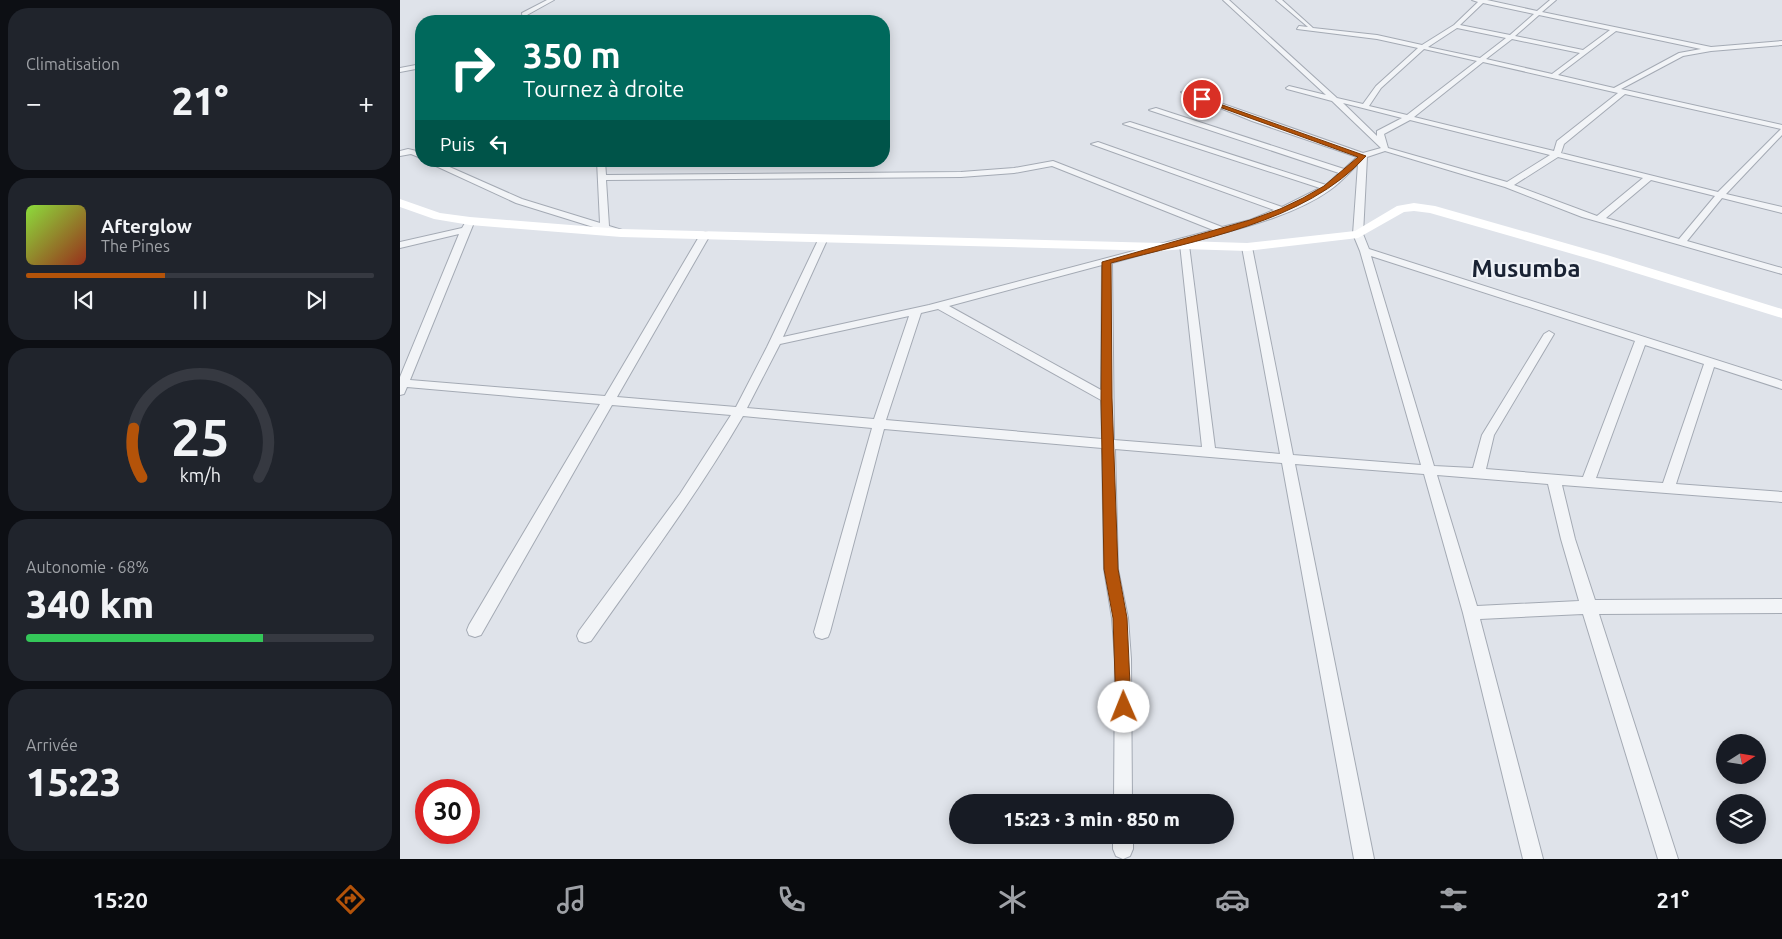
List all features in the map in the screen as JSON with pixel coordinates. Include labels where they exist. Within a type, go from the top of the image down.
[{"type":"main road","points":[[400,203],[468,225],[621,233],[1160,248],[1184,245],[1246,247],[1358,234],[1401,208],[1414,207],[1431,210],[1602,258],[1782,314]]},
{"type":"street","points":[[524,15],[551,0]]},
{"type":"street","points":[[1226,0],[1301,67],[1359,124],[1378,139],[1385,149]]},
{"type":"street","points":[[1278,0],[1311,27]]},
{"type":"street","points":[[1385,149],[1380,133],[1408,118],[1479,60],[1511,37],[1554,0]]},
{"type":"street","points":[[1365,107],[1378,87],[1422,48],[1456,26],[1480,1],[1711,49]]},
{"type":"street","points":[[1456,26],[1584,52]]},
{"type":"street","points":[[1298,28],[1377,37],[1782,127]]},
{"type":"street","points":[[1552,77],[1615,29]]},
{"type":"street","points":[[1614,90],[1681,54],[1711,49],[1782,43]]},
{"type":"street","points":[[400,70],[415,67]]},
{"type":"street","points":[[1289,88],[1782,210]]},
{"type":"street","points":[[1184,92],[1255,119],[1363,156]]},
{"type":"street","points":[[1508,186],[1557,154],[1560,143],[1623,92]]},
{"type":"street","points":[[1153,110],[1345,172]]},
{"type":"street","points":[[1127,124],[1327,188]]},
{"type":"street","points":[[1681,242],[1720,194],[1782,131]]},
{"type":"street","points":[[1095,144],[1282,210]]},
{"type":"street","points":[[775,342],[916,311],[1253,222],[1306,200],[1327,188],[1363,156],[1385,149],[1508,186],[1599,219],[1782,271]]},
{"type":"street","points":[[400,154],[415,152]]},
{"type":"street","points":[[1363,156],[1358,234],[1365,251],[1471,613],[1533,859]]},
{"type":"street","points":[[602,178],[948,175],[999,173],[1053,163],[1221,230]]},
{"type":"street","points":[[443,167],[519,200],[621,233]]},
{"type":"street","points":[[601,167],[605,228]]},
{"type":"street","points":[[1599,219],[1650,177]]},
{"type":"street","points":[[400,245],[468,225]]},
{"type":"street","points":[[468,225],[402,387],[609,400],[1286,459],[1782,497]]},
{"type":"street","points":[[475,630],[705,235]]},
{"type":"street","points":[[585,636],[686,495],[739,412],[775,342],[823,238]]},
{"type":"street","points":[[1184,245],[1209,452]]},
{"type":"street","points":[[1246,247],[1364,859]]},
{"type":"street","points":[[1365,251],[1782,385]]},
{"type":"street","points":[[1107,262],[1106,398],[1111,569],[1120,618],[1123,659],[1123,794]]},
{"type":"street","points":[[939,305],[1106,398]]},
{"type":"street","points":[[822,632],[880,424],[916,311]]},
{"type":"street","points":[[1479,473],[1488,435],[1549,334]]},
{"type":"street","points":[[1588,482],[1640,340]]},
{"type":"street","points":[[1668,488],[1710,362]]},
{"type":"street","points":[[1554,479],[1568,539],[1668,859]]},
{"type":"street","points":[[1471,613],[1589,607],[1782,606]]},
{"type":"district","name":"Musumba","points":[[1526,269]]},
{"type":"route","points":[[1124,707],[1120,618],[1111,569],[1106,398],[1107,262],[1253,222],[1282,210],[1306,200],[1327,188],[1363,156],[1202,99]]}]
